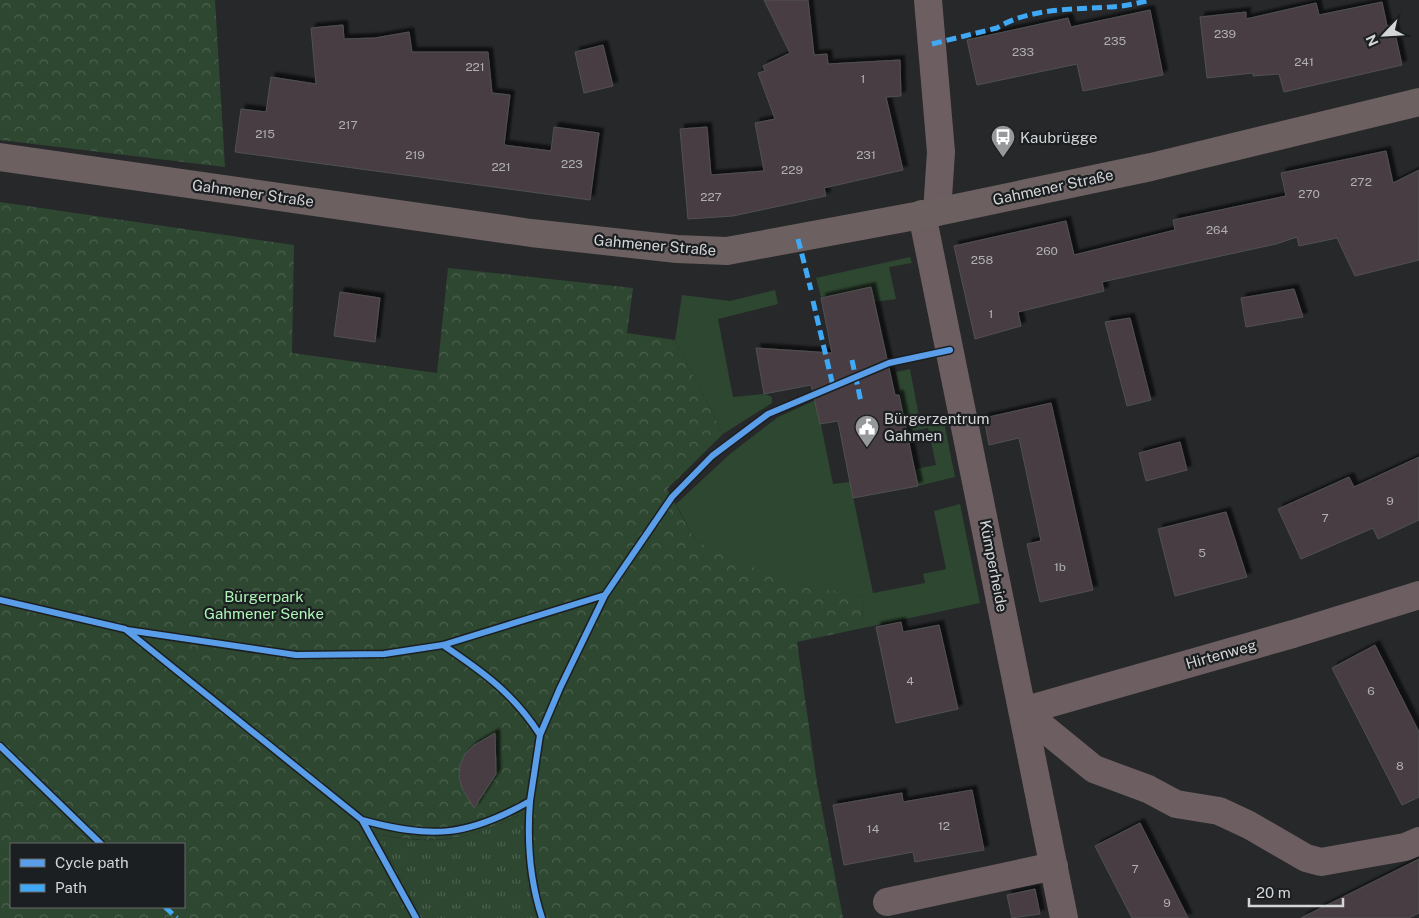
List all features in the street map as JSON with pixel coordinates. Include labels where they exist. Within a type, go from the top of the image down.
[{"type":"main road","name":"Gahmener Straße","points":[[0,157],[531,233],[676,249],[727,251],[930,213],[1151,166],[1419,102]]},
{"type":"street","points":[[928,0],[941,152],[930,213]]},
{"type":"street","name":"Kümperheide","points":[[930,213],[1023,711],[1064,918]]},
{"type":"street","name":"Hirtenweg","points":[[1023,711],[1293,634],[1419,595]]},
{"type":"street","points":[[1023,711],[1094,769],[1148,790],[1176,804],[1219,811],[1306,858],[1321,862],[1405,847],[1419,842]]},
{"type":"street","points":[[887,902],[1054,866]]},
{"type":"green space","points":[[0,0],[215,0],[225,167],[0,140]]},
{"type":"green space","name":"Bürgerpark Gahmener Senke","points":[[0,202],[294,245],[292,353],[437,373],[448,268],[633,288],[627,333],[675,340],[723,434],[667,489],[696,541],[785,582],[862,596],[863,628],[797,642],[817,783],[843,918],[537,918],[528,888],[519,815],[483,830],[450,838],[433,840],[376,834],[423,918],[0,918]]},
{"type":"green space","points":[[910,257],[912,263],[889,267],[896,299],[874,302],[871,287],[821,297],[816,278]]},
{"type":"green space","points":[[775,290],[778,304],[718,319],[733,397],[765,394],[772,397],[772,403],[723,434],[675,340],[682,295],[730,301]]},
{"type":"green space","points":[[910,369],[921,427],[944,422],[955,477],[918,486],[915,469],[936,465],[928,428],[907,432],[896,372]]},
{"type":"green space","points":[[816,400],[833,484],[850,482],[873,593],[925,583],[923,574],[946,569],[934,511],[960,504],[980,603],[863,628],[862,596],[785,583],[696,541],[676,504],[730,454],[778,417]]},
{"type":"green space","points":[[520,815],[528,888],[537,918],[423,918],[376,834],[416,840],[450,839],[482,831]]},
{"type":"building","points":[[764,0],[808,0],[814,55],[827,54],[828,64],[900,60],[901,96],[886,97],[903,170],[824,188],[826,196],[733,216],[688,219],[680,129],[707,127],[711,175],[764,171],[755,123],[775,119],[758,73],[765,71],[763,66],[790,53]]},
{"type":"building","points":[[1382,2],[1387,26],[1393,24],[1402,65],[1284,92],[1279,74],[1253,76],[1253,73],[1207,78],[1200,17],[1246,12],[1246,19],[1316,3],[1319,15]]},
{"type":"building","points":[[1150,10],[1163,75],[1083,91],[1077,64],[977,85],[967,40],[1068,18],[1071,27]]},
{"type":"building","points":[[343,25],[344,39],[375,38],[409,32],[412,52],[488,52],[492,93],[510,95],[504,145],[551,151],[554,127],[599,133],[590,200],[235,152],[241,109],[266,112],[271,77],[316,84],[311,28]]},
{"type":"building","points":[[603,45],[613,86],[584,93],[575,52]]},
{"type":"building","points":[[1386,151],[1393,183],[1419,170],[1419,260],[1355,276],[1337,238],[1299,246],[1297,237],[1276,244],[1102,282],[1104,291],[1018,312],[1021,326],[975,339],[954,246],[1066,221],[1074,255],[1175,230],[1173,220],[1286,196],[1281,173]]},
{"type":"building","points":[[871,287],[895,395],[899,395],[918,486],[853,498],[838,421],[820,424],[811,385],[764,394],[756,348],[832,353],[821,298]]},
{"type":"building","points":[[1294,289],[1303,317],[1246,327],[1241,298]]},
{"type":"building","points":[[340,292],[380,298],[375,342],[334,336]]},
{"type":"building","points":[[1130,318],[1151,400],[1127,406],[1105,322]]},
{"type":"building","points":[[1051,403],[1093,590],[1040,602],[1027,544],[1041,541],[1019,438],[989,445],[984,418]]},
{"type":"building","points":[[1180,442],[1187,470],[1146,481],[1139,453]]},
{"type":"building","points":[[1419,457],[1419,520],[1378,539],[1373,528],[1301,559],[1278,509],[1349,477],[1354,487]]},
{"type":"building","points":[[1226,512],[1247,577],[1175,596],[1158,529]]},
{"type":"building","points":[[901,622],[903,632],[939,625],[958,709],[896,723],[876,627]]},
{"type":"building","points":[[1375,645],[1419,732],[1419,797],[1402,805],[1332,668]]},
{"type":"building","points":[[495,733],[496,774],[474,808],[462,788],[459,777],[460,765],[465,754],[473,746]]},
{"type":"building","points":[[972,790],[984,850],[915,862],[913,852],[844,865],[833,805],[902,793],[903,802]]},
{"type":"building","points":[[1140,823],[1188,918],[1132,918],[1095,846]]},
{"type":"building","points":[[1419,859],[1419,913],[1409,918],[1301,918]]},
{"type":"building","points":[[1035,889],[1040,914],[1012,918],[1007,895]]},
{"type":"marked path","points":[[932,44],[997,28],[1011,21],[1041,12],[1121,6],[1151,0]]},
{"type":"marked path","points":[[798,239],[811,290]]},
{"type":"marked path","points":[[813,301],[833,386]]},
{"type":"marked path","points":[[852,360],[861,402]]},
{"type":"marked path","points":[[166,908],[177,918]]},
{"type":"cycle path","points":[[362,820],[409,830],[448,831],[487,822],[530,801],[540,735],[560,688],[605,595],[672,497],[712,456],[768,414],[889,363],[950,350]]},
{"type":"cycle path","points":[[127,630],[296,655],[384,654],[443,645],[605,595]]},
{"type":"cycle path","points":[[0,600],[125,629],[362,820],[416,918]]},
{"type":"cycle path","points":[[443,645],[497,685],[520,707],[540,735]]},
{"type":"cycle path","points":[[0,746],[100,843]]},
{"type":"cycle path","points":[[530,801],[530,860],[542,918]]},
{"type":"place","name":"Kaubrügge","points":[[1003,158]]},
{"type":"place","name":"Bürgerzentrum Gahmen","points":[[867,448]]}]
